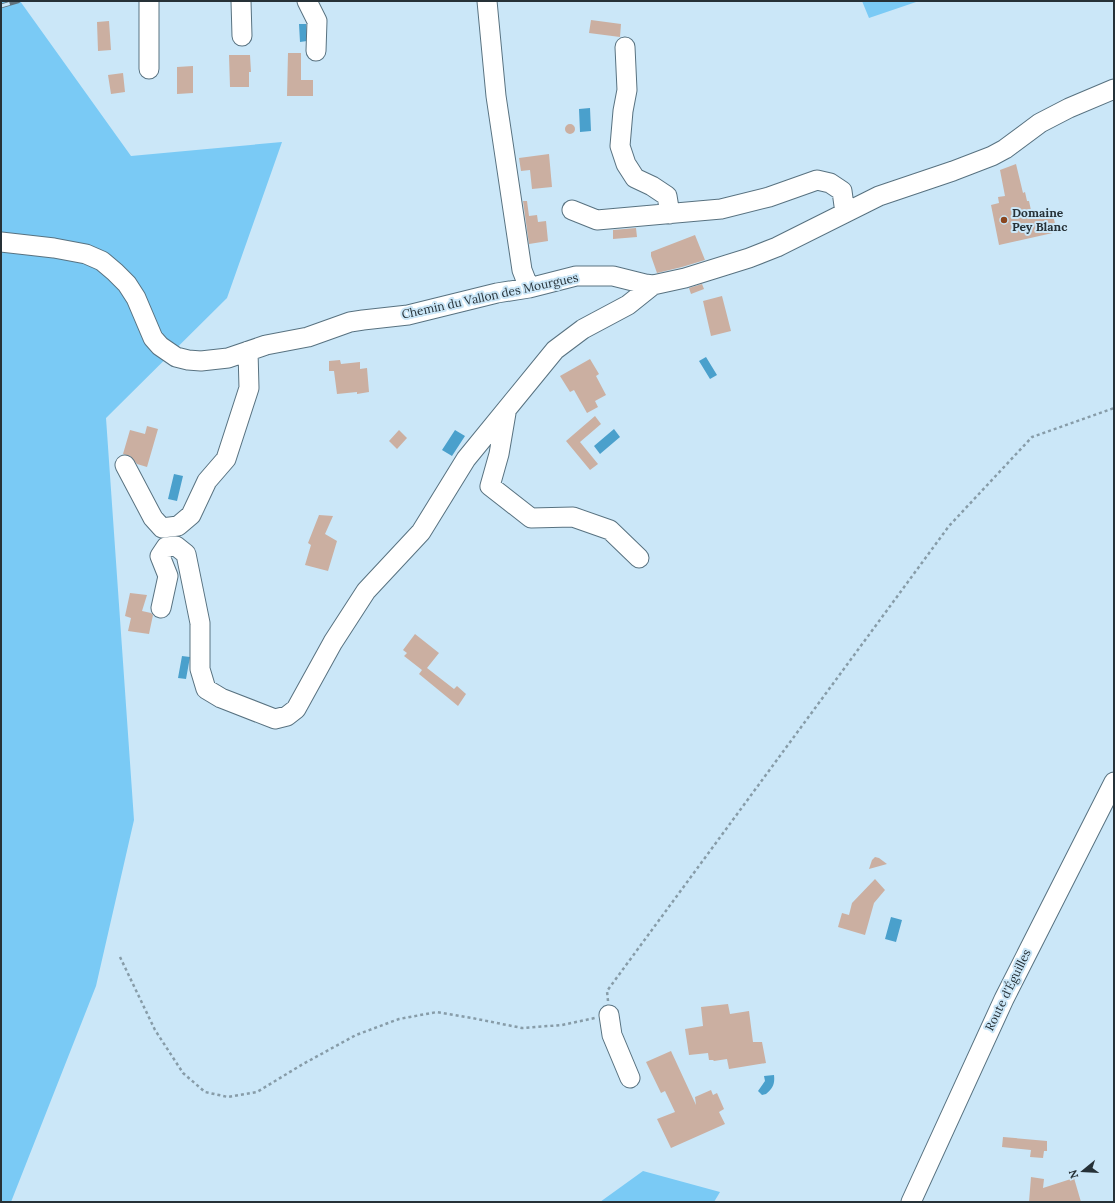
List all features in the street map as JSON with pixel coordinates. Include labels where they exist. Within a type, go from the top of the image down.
[{"type":"street","points":[[149,1],[149,69]]},
{"type":"street","points":[[241,1],[242,36]]},
{"type":"street","points":[[308,1],[317,21],[316,51]]},
{"type":"street","points":[[487,1],[496,96],[522,270],[529,288]]},
{"type":"street","points":[[625,47],[627,90],[623,112],[620,146],[626,164],[635,178],[652,186],[667,196],[670,214]]},
{"type":"street","name":"Chemin du Vallon des Mourgues","points":[[1,242],[54,248],[86,254],[102,261],[127,284],[136,298],[153,338],[160,346],[176,357],[188,360],[201,361],[228,358],[266,346],[308,337],[350,322],[408,315],[497,293],[529,288],[576,276],[613,276],[653,285],[685,278],[749,258],[777,247],[879,196],[992,156],[1005,149],[1040,123],[1069,108],[1114,89]]},
{"type":"street","points":[[572,210],[597,220],[721,209],[768,197],[817,180],[830,183],[842,191],[845,213]]},
{"type":"street","points":[[161,608],[168,576],[160,556],[166,547],[176,546],[186,554],[200,623],[200,668],[206,689],[221,698],[275,719],[287,716],[296,709],[333,642],[366,591],[421,532],[466,460],[556,350],[583,329],[628,305],[653,285]]},
{"type":"street","points":[[125,465],[153,518],[162,528],[178,526],[191,515],[207,481],[226,459],[249,388],[248,351]]},
{"type":"street","points":[[506,412],[499,454],[490,486],[530,518],[573,517],[610,530],[639,558]]},
{"type":"street","name":"Route d'Éguilles","points":[[911,1202],[1000,1006],[1114,782]]},
{"type":"street","points":[[610,1015],[612,1035],[630,1078]]},
{"type":"path","points":[[120,957],[155,1030],[183,1073],[205,1092],[228,1097],[257,1092],[303,1064],[356,1035],[399,1018],[436,1012],[522,1028],[562,1025],[610,1015],[607,991],[949,526],[1032,437],[1114,408]]},
{"type":"shaded area","points":[[1,1],[20,1],[131,156],[282,142],[227,298],[106,418],[134,820],[96,986],[11,1202],[1,1202]]},
{"type":"shaded area","points":[[862,1],[919,1],[869,18]]},
{"type":"shaded area","points":[[299,24],[306,24],[307,41],[300,42]]},
{"type":"shaded area","points":[[590,108],[591,131],[580,132],[579,109]]},
{"type":"shaded area","points":[[706,357],[717,375],[710,379],[699,361]]},
{"type":"shaded area","points":[[614,429],[620,437],[600,454],[594,446]]},
{"type":"shaded area","points":[[455,430],[465,436],[452,456],[442,450]]},
{"type":"shaded area","points":[[174,474],[183,476],[177,501],[168,499]]},
{"type":"shaded area","points":[[182,656],[190,657],[186,679],[178,678]]},
{"type":"shaded area","points":[[891,917],[902,920],[896,942],[885,939]]},
{"type":"shaded area","points":[[774,1075],[774,1083],[772,1088],[766,1094],[762,1095],[758,1091],[765,1081],[764,1076]]},
{"type":"shaded area","points":[[643,1171],[720,1192],[714,1202],[600,1202]]},
{"type":"building","points":[[591,20],[621,24],[620,37],[589,33]]},
{"type":"building","points":[[109,21],[111,50],[98,51],[97,22]]},
{"type":"building","points":[[288,53],[301,53],[301,80],[313,80],[313,96],[287,96]]},
{"type":"building","points":[[229,55],[250,55],[251,72],[249,72],[249,87],[230,87]]},
{"type":"building","points":[[193,66],[193,93],[177,94],[177,67]]},
{"type":"building","points":[[123,73],[125,92],[111,94],[108,75]]},
{"type":"building","points":[[568,124],[572,124],[574,125],[574,133],[568,134],[565,131],[565,127]]},
{"type":"building","points":[[549,154],[552,187],[532,189],[530,170],[521,171],[519,158]]},
{"type":"building","points":[[1016,164],[1023,193],[1025,192],[1027,201],[1029,201],[1032,215],[1052,211],[1057,232],[999,245],[991,205],[999,203],[998,197],[1005,196],[1000,170]]},
{"type":"building","points":[[523,201],[527,201],[529,216],[537,215],[538,222],[546,221],[548,241],[529,244]]},
{"type":"building","points":[[636,228],[637,237],[613,239],[613,230]]},
{"type":"building","points":[[695,235],[705,260],[657,273],[651,252]]},
{"type":"building","points":[[702,284],[704,289],[691,294],[689,288]]},
{"type":"building","points":[[722,296],[731,331],[711,336],[703,301]]},
{"type":"building","points":[[590,359],[599,374],[596,376],[606,395],[595,401],[598,407],[587,413],[574,390],[570,392],[560,376]]},
{"type":"building","points":[[340,360],[341,364],[360,362],[360,369],[367,368],[369,392],[357,394],[357,392],[337,394],[334,371],[329,371],[329,361]]},
{"type":"building","points":[[595,416],[601,424],[580,442],[598,464],[590,470],[566,441]]},
{"type":"building","points":[[147,426],[158,429],[147,467],[137,464],[130,456],[123,454],[130,430],[145,434]]},
{"type":"building","points":[[399,430],[407,438],[397,449],[389,441]]},
{"type":"building","points":[[319,515],[333,516],[325,534],[337,541],[328,571],[305,565],[311,545],[308,543]]},
{"type":"building","points":[[130,593],[147,595],[142,611],[153,615],[149,634],[128,631],[131,618],[125,616]]},
{"type":"building","points":[[415,634],[439,653],[427,668],[454,689],[457,686],[466,694],[458,706],[419,674],[422,670],[404,656],[407,653],[403,650]]},
{"type":"building","points":[[875,857],[887,864],[869,869],[872,860]]},
{"type":"building","points":[[875,879],[885,890],[874,903],[865,935],[838,927],[842,913],[849,915],[852,903]]},
{"type":"building","points":[[728,1004],[730,1014],[749,1011],[753,1042],[762,1042],[766,1063],[729,1069],[727,1059],[714,1061],[709,1060],[708,1053],[689,1055],[685,1029],[703,1026],[701,1007]]},
{"type":"building","points":[[671,1051],[696,1105],[695,1097],[711,1090],[713,1095],[717,1093],[724,1109],[719,1112],[725,1124],[671,1148],[657,1119],[675,1112],[665,1091],[661,1093],[646,1062]]},
{"type":"building","points":[[1003,1137],[1047,1141],[1047,1151],[1044,1151],[1043,1158],[1030,1157],[1031,1150],[1002,1147]]},
{"type":"building","points":[[1031,1177],[1044,1179],[1043,1188],[1074,1178],[1081,1202],[1029,1202]]},
{"type":"railway","points":[[1,6],[18,1]]},
{"type":"place","name":"Domaine Pey Blanc","points":[[1004,220]]}]
